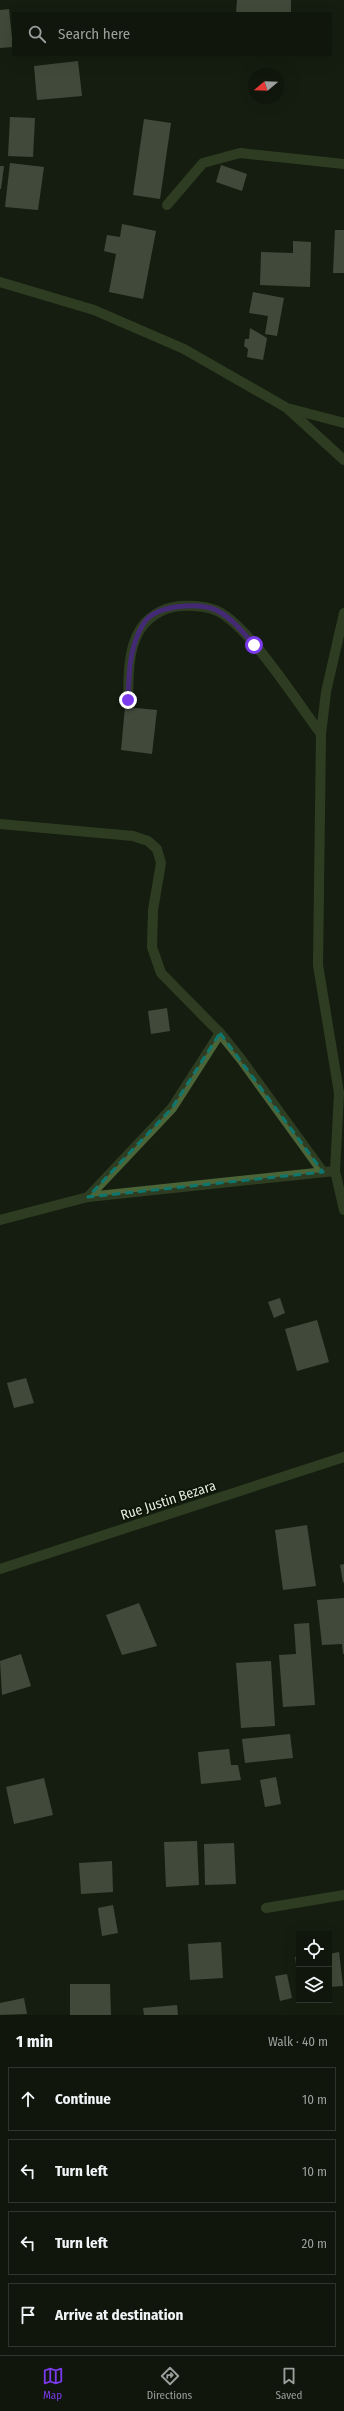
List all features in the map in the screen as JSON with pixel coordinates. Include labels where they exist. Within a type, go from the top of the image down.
[{"type":"street","points":[[167,205],[204,162],[240,153],[344,164]]},
{"type":"street","points":[[0,282],[94,310],[184,349],[286,408],[344,460]]},
{"type":"street","points":[[286,408],[344,423]]},
{"type":"street","points":[[128,700],[132,650],[145,621],[155,614],[169,608],[187,606],[215,610],[232,620],[268,660],[321,734]]},
{"type":"street","points":[[344,613],[326,692],[321,734],[318,965],[342,1091],[335,1171],[344,1210]]},
{"type":"street","points":[[0,824],[132,836],[148,841],[157,849],[161,863],[154,910],[152,947],[161,973],[220,1033],[241,1059],[323,1172]]},
{"type":"street","points":[[88,1197],[172,1108],[220,1033]]},
{"type":"street","points":[[0,1220],[88,1197],[335,1171]]},
{"type":"street","name":"Rue Justin Bezara","points":[[0,1569],[344,1458]]},
{"type":"street","points":[[266,1908],[344,1895]]},
{"type":"highlighted area","points":[[220,1033],[323,1172],[88,1197],[172,1108]]},
{"type":"building","points":[[237,0],[291,0],[291,12],[236,12]]},
{"type":"building","points":[[9,9],[12,47],[0,48],[0,10]]},
{"type":"building","points":[[78,61],[82,96],[37,100],[34,66]]},
{"type":"building","points":[[10,117],[35,118],[33,157],[8,156]]},
{"type":"building","points":[[144,119],[171,123],[160,199],[133,195]]},
{"type":"building","points":[[10,163],[44,167],[38,210],[5,207]]},
{"type":"building","points":[[221,165],[247,174],[242,191],[216,182]]},
{"type":"building","points":[[0,166],[4,166],[1,189],[0,189]]},
{"type":"building","points":[[122,224],[156,231],[143,299],[109,292],[116,254],[104,251],[107,235],[120,237]]},
{"type":"building","points":[[335,230],[344,230],[344,273],[333,273]]},
{"type":"building","points":[[293,241],[311,242],[310,287],[260,285],[261,252],[293,253]]},
{"type":"building","points":[[253,292],[284,298],[277,336],[265,334],[268,316],[249,313]]},
{"type":"building","points":[[250,328],[267,338],[263,360],[247,357],[248,349],[244,346],[245,339],[249,339]]},
{"type":"building","points":[[125,707],[157,710],[152,754],[121,750]]},
{"type":"building","points":[[167,1008],[170,1031],[151,1034],[148,1011]]},
{"type":"building","points":[[280,1298],[285,1313],[274,1318],[268,1302]]},
{"type":"building","points":[[317,1320],[329,1362],[297,1371],[285,1329]]},
{"type":"building","points":[[26,1378],[34,1403],[14,1408],[7,1383]]},
{"type":"building","points":[[307,1525],[316,1586],[283,1590],[275,1530]]},
{"type":"building","points":[[344,1564],[344,1582],[343,1583],[340,1565]]},
{"type":"building","points":[[344,1598],[343,1654],[342,1644],[322,1645],[317,1600]]},
{"type":"building","points":[[139,1603],[157,1646],[122,1655],[106,1615]]},
{"type":"building","points":[[309,1623],[315,1705],[283,1707],[279,1655],[296,1654],[294,1624]]},
{"type":"building","points":[[21,1654],[31,1686],[2,1695],[0,1661]]},
{"type":"building","points":[[271,1661],[275,1726],[241,1728],[236,1663]]},
{"type":"building","points":[[290,1734],[293,1758],[245,1763],[242,1739]]},
{"type":"building","points":[[229,1749],[231,1765],[238,1765],[241,1780],[201,1784],[198,1752]]},
{"type":"building","points":[[276,1777],[281,1804],[265,1807],[260,1780]]},
{"type":"building","points":[[44,1778],[53,1815],[14,1824],[6,1787]]},
{"type":"building","points":[[197,1841],[199,1885],[166,1887],[164,1842]]},
{"type":"building","points":[[234,1843],[236,1884],[205,1885],[204,1844]]},
{"type":"building","points":[[112,1861],[113,1892],[81,1894],[79,1863]]},
{"type":"building","points":[[113,1905],[118,1933],[102,1936],[98,1908]]},
{"type":"building","points":[[221,1942],[223,1978],[190,1980],[188,1944]]},
{"type":"building","points":[[339,1952],[343,1986],[332,1987],[332,1953]]},
{"type":"building","points":[[287,1974],[292,1998],[280,2001],[275,1976]]},
{"type":"building","points":[[70,1984],[110,1984],[111,2015],[70,2015]]},
{"type":"building","points":[[24,1998],[27,2014],[0,2015],[0,2003]]},
{"type":"building","points":[[177,2005],[178,2015],[144,2015],[143,2008]]},
{"type":"route","points":[[128,700],[129,671],[132,650],[138,633],[145,621],[155,614],[169,608],[187,606],[215,610],[232,620],[254,645]]}]
